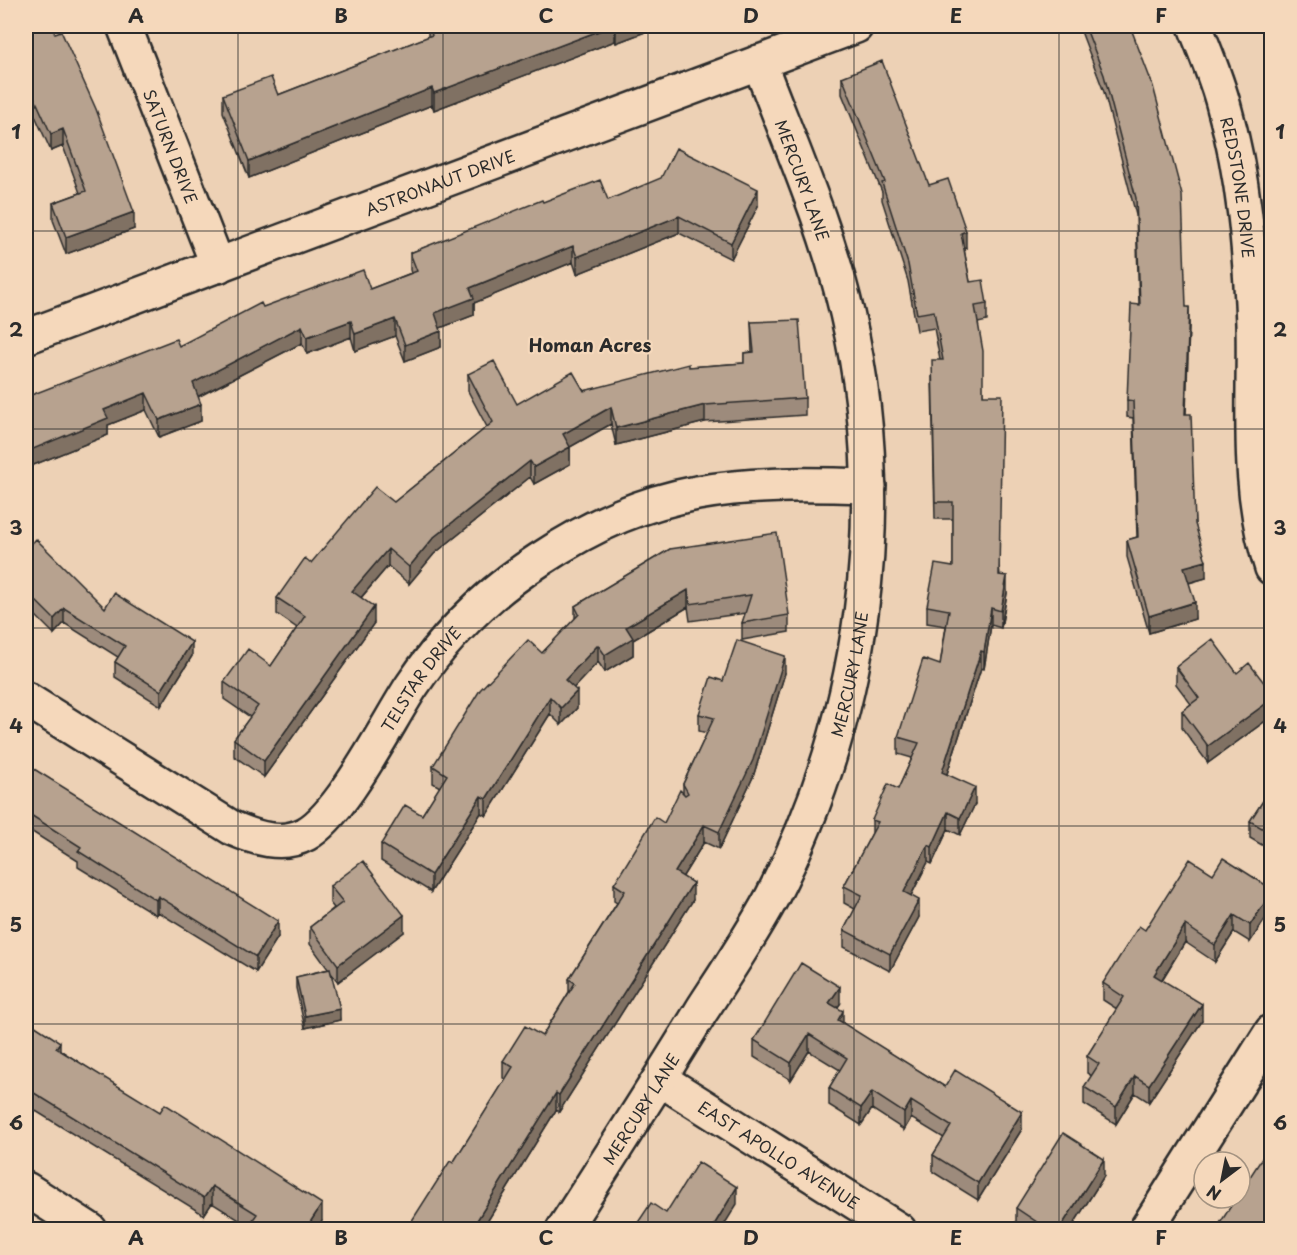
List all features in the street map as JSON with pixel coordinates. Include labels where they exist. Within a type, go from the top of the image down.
[{"type":"street","name":"SATURN DRIVE","points":[[124,26],[218,266]]},
{"type":"street","name":"ASTRONAUT DRIVE","points":[[26,337],[856,26]]},
{"type":"street","name":"REDSTONE DRIVE","points":[[1195,26],[1224,105],[1242,193],[1253,326],[1253,463],[1260,519],[1272,568]]},
{"type":"street","name":"MERCURY LANE","points":[[563,1230],[771,899],[823,779],[855,654],[866,567],[869,486],[861,389],[846,311],[822,231],[759,62]]},
{"type":"street","name":"TELSTAR DRIVE","points":[[26,699],[232,828],[267,840],[287,840],[306,834],[337,805],[411,688],[464,621],[512,577],[549,553],[576,537],[637,508],[690,493],[775,483],[869,486]]},
{"type":"street","points":[[1146,1230],[1272,1031]]},
{"type":"street","name":"EAST APOLLO AVENUE","points":[[660,1078],[899,1230]]},
{"type":"street","points":[[26,1189],[90,1230]]},
{"type":"building","points":[[26,26],[50,26],[55,33],[61,31],[96,109],[134,212],[66,237],[53,203],[86,191],[63,129],[51,134],[26,79]]},
{"type":"building","points":[[428,26],[463,26],[465,32],[481,26],[612,26],[434,93],[432,88],[249,161],[223,95],[271,77],[278,95],[432,35]]},
{"type":"building","points":[[1085,26],[1130,26],[1153,86],[1182,195],[1186,307],[1189,307],[1185,414],[1191,414],[1195,524],[1206,561],[1184,567],[1195,602],[1149,616],[1127,540],[1138,537],[1133,401],[1127,400],[1131,304],[1140,305],[1136,198],[1104,75]]},
{"type":"building","points":[[882,61],[929,185],[948,179],[966,231],[961,233],[970,282],[983,280],[987,304],[975,306],[983,351],[983,395],[1002,395],[999,575],[1007,576],[1001,611],[991,608],[984,652],[981,651],[942,772],[975,787],[960,818],[948,812],[932,847],[928,845],[904,892],[919,900],[890,954],[844,930],[862,895],[844,886],[878,822],[872,820],[888,784],[898,789],[919,743],[898,737],[923,659],[940,665],[949,610],[927,606],[935,564],[953,567],[953,502],[935,502],[932,360],[943,360],[934,311],[917,314],[908,264],[882,183],[885,182],[842,77]]},
{"type":"building","points":[[676,148],[758,189],[731,243],[679,216],[577,257],[573,246],[470,288],[474,298],[435,313],[441,331],[405,345],[395,319],[355,334],[351,321],[307,337],[302,326],[193,383],[201,404],[159,420],[146,393],[104,410],[108,418],[26,452],[26,397],[176,339],[179,346],[261,303],[263,307],[363,270],[370,289],[417,271],[410,253],[542,200],[543,202],[600,180],[608,200],[661,178]]},
{"type":"building","points":[[799,320],[805,398],[705,405],[616,428],[611,407],[563,434],[570,447],[534,467],[530,461],[434,537],[409,567],[388,549],[352,591],[374,607],[264,761],[234,739],[258,706],[224,682],[248,649],[271,666],[305,616],[277,598],[305,558],[311,563],[375,487],[394,502],[493,422],[468,374],[494,361],[517,404],[573,372],[584,391],[689,364],[689,367],[744,363],[744,353],[754,352],[751,322]]},
{"type":"building","points":[[777,533],[789,615],[742,623],[751,595],[690,604],[688,590],[626,627],[633,638],[605,655],[598,645],[565,680],[577,691],[561,708],[550,697],[486,799],[481,796],[431,875],[381,844],[405,805],[422,815],[447,775],[433,766],[480,690],[528,640],[542,653],[579,614],[575,606],[670,549]]},
{"type":"building","points":[[36,539],[105,608],[114,593],[192,642],[161,691],[115,662],[125,646],[64,608],[54,619],[26,591],[26,550]]},
{"type":"building","points":[[1212,639],[1237,673],[1249,663],[1272,693],[1272,699],[1208,746],[1182,711],[1199,698],[1176,667]]},
{"type":"building","points":[[737,640],[785,656],[753,760],[719,832],[704,825],[675,872],[693,883],[559,1095],[556,1093],[471,1230],[406,1230],[450,1161],[453,1163],[513,1067],[503,1061],[525,1026],[542,1036],[575,983],[569,979],[625,891],[614,884],[655,817],[664,823],[680,790],[685,795],[688,793],[683,784],[714,718],[699,714],[711,677],[723,681]]},
{"type":"building","points":[[26,764],[278,921],[256,957],[158,896],[156,900],[78,851],[81,847],[26,812]]},
{"type":"building","points":[[1272,787],[1272,834],[1250,821]]},
{"type":"building","points":[[1223,858],[1272,889],[1272,892],[1250,925],[1234,915],[1215,945],[1185,925],[1154,975],[1202,1004],[1149,1085],[1135,1076],[1116,1107],[1084,1087],[1099,1064],[1087,1056],[1124,997],[1103,983],[1139,926],[1145,930],[1190,859],[1213,874]]},
{"type":"building","points":[[363,861],[404,915],[338,965],[310,927],[343,902],[330,886]]},
{"type":"building","points":[[801,963],[840,987],[829,1003],[843,1011],[838,1020],[945,1087],[955,1070],[1022,1112],[978,1183],[933,1155],[951,1126],[911,1101],[904,1113],[872,1092],[861,1108],[829,1088],[847,1058],[809,1034],[791,1063],[754,1040]]},
{"type":"building","points":[[330,969],[340,1009],[305,1016],[296,977]]},
{"type":"building","points":[[26,1020],[60,1042],[56,1048],[160,1112],[165,1104],[322,1204],[305,1230],[249,1230],[247,1228],[257,1214],[212,1186],[204,1198],[26,1088]]},
{"type":"building","points":[[1063,1133],[1104,1159],[1059,1230],[1049,1230],[1016,1208]]},
{"type":"building","points":[[1272,1143],[1272,1230],[1219,1230],[1217,1228],[1228,1210],[1252,1210],[1252,1174]]},
{"type":"building","points":[[698,1162],[737,1187],[711,1230],[633,1230],[651,1203],[666,1213]]},
{"type":"district","name":"Homan Acres","points":[[590,344]]}]
